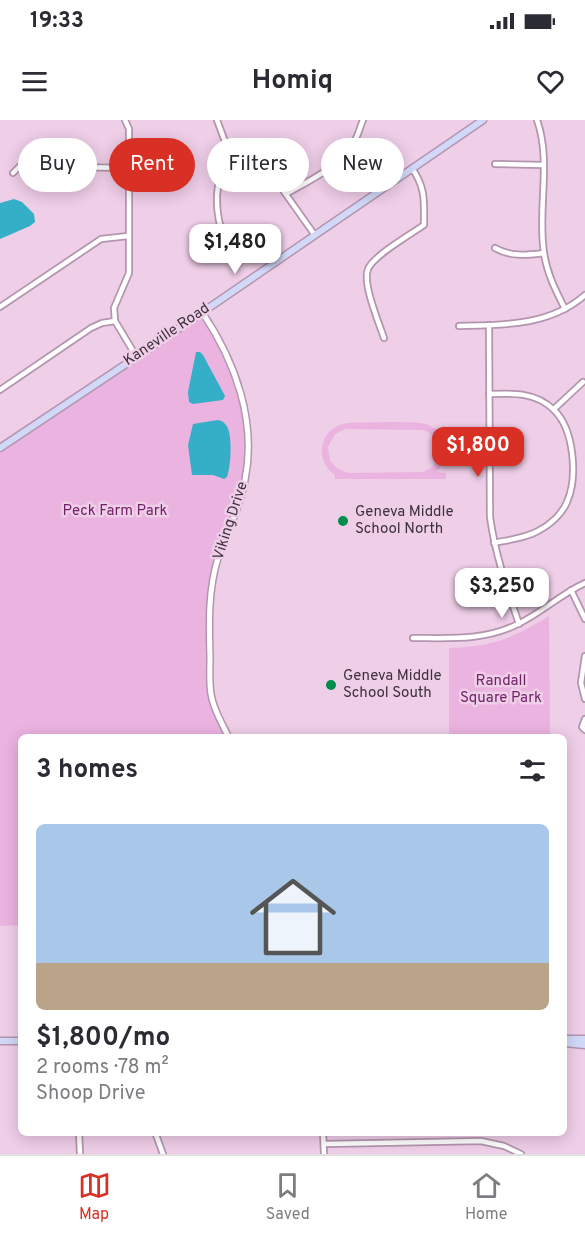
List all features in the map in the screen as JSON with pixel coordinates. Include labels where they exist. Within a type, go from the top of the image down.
[{"type":"main road","name":"Kaneville Road","points":[[0,448],[483,120]]},
{"type":"main road","points":[[567,1041],[585,1039]]},
{"type":"main road","points":[[0,1041],[18,1041]]},
{"type":"main road","points":[[567,1042],[585,1045]]},
{"type":"street","points":[[125,120],[129,129],[129,138]]},
{"type":"street","points":[[217,120],[224,138]]},
{"type":"street","points":[[314,234],[286,194],[345,156],[355,141],[363,120]]},
{"type":"street","points":[[537,120],[541,136],[543,165],[544,253],[550,276],[565,309]]},
{"type":"street","points":[[495,164],[543,165]]},
{"type":"street","points":[[13,173],[20,166],[109,168]]},
{"type":"street","points":[[384,338],[367,283],[368,268],[378,257],[424,225],[424,195],[421,182],[412,168]]},
{"type":"street","points":[[128,192],[129,273],[114,308],[115,321],[136,356]]},
{"type":"street","points":[[218,192],[219,222],[223,236]]},
{"type":"street","points":[[0,307],[101,239],[128,236]]},
{"type":"street","points":[[495,248],[506,254],[544,253]]},
{"type":"street","points":[[459,326],[521,323],[565,309],[585,294]]},
{"type":"street","name":"Viking Drive","points":[[202,312],[219,337],[231,362],[240,390],[247,425],[246,479],[238,511],[218,559],[210,599],[211,694],[227,734]]},
{"type":"street","points":[[0,390],[92,328],[102,323],[115,321]]},
{"type":"street","points":[[489,325],[490,517],[494,543],[519,624]]},
{"type":"street","points":[[554,409],[583,382]]},
{"type":"street","points":[[489,394],[520,393],[537,398],[554,409],[565,424],[572,444],[572,480],[567,501],[556,518],[538,532],[494,543]]},
{"type":"street","points":[[489,462],[503,461]]},
{"type":"street","points":[[413,638],[472,638],[496,632],[519,624],[585,583]]},
{"type":"street","points":[[571,590],[585,619]]},
{"type":"street","points":[[585,656],[581,683],[585,699]]},
{"type":"street","points":[[585,719],[582,727],[585,730]]},
{"type":"street","points":[[79,1136],[80,1154]]},
{"type":"street","points":[[156,1136],[163,1154]]},
{"type":"street","points":[[323,1136],[324,1154]]},
{"type":"street","points":[[324,1144],[481,1141],[504,1146],[521,1154]]},
{"type":"green space","name":"Peck Farm Park","points":[[202,312],[231,362],[247,425],[246,479],[218,559],[210,599],[211,694],[227,734],[18,734],[18,925],[0,926],[0,452]]},
{"type":"green space","points":[[390,422],[429,425],[438,431],[445,443],[445,457],[437,472],[446,473],[446,479],[335,479],[322,452],[326,436],[339,425]],"holes":[[[345,429],[423,430],[435,439],[440,451],[435,463],[423,472],[349,473],[338,469],[330,461],[328,447],[335,434]]]},
{"type":"green space","name":"Randall Square Park","points":[[549,616],[550,734],[449,734],[449,648],[478,646],[502,640]]},
{"type":"water","points":[[14,199],[22,202],[34,214],[35,222],[0,239],[0,203]]},
{"type":"water","points":[[196,352],[203,355],[225,396],[223,400],[193,404],[189,402],[188,392]]},
{"type":"water","points":[[218,420],[226,425],[230,435],[227,477],[224,479],[213,475],[192,475],[188,445],[193,424]]},
{"type":"place","name":"Geneva Middle School North","points":[[343,521]]},
{"type":"place","name":"Geneva Middle School South","points":[[331,685]]}]
